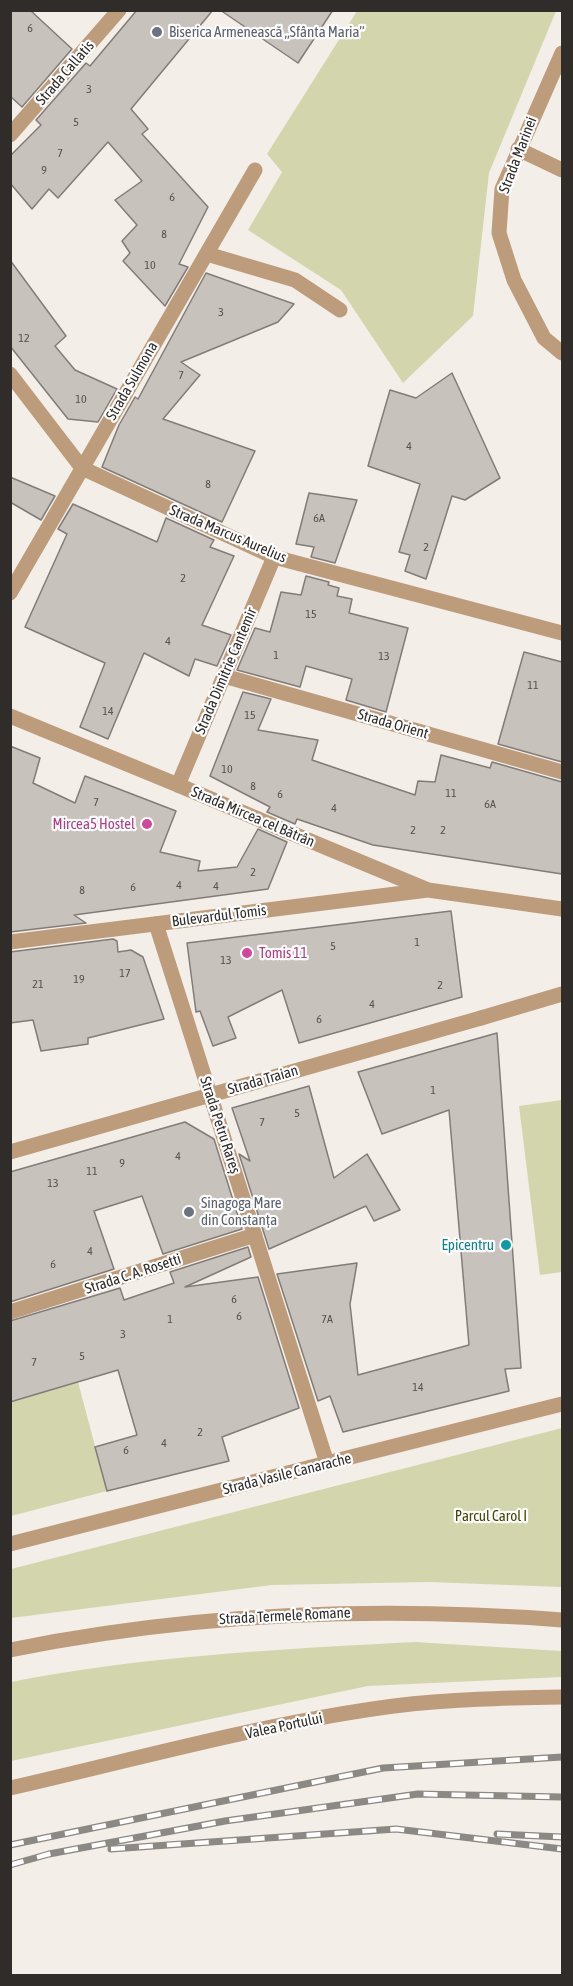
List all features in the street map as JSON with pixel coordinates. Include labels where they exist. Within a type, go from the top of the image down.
[{"type":"street","name":"Strada Callatis","points":[[10,135],[118,10]]},
{"type":"street","name":"Strada Marinei","points":[[562,53],[502,189],[499,233],[514,280],[544,338],[562,353]]},
{"type":"street","points":[[518,149],[562,170]]},
{"type":"street","name":"Strada Sulmona","points":[[10,593],[255,170]]},
{"type":"street","points":[[207,254],[295,280],[340,310]]},
{"type":"street","name":"Strada Marcus Aurelius","points":[[10,374],[82,468],[274,557],[562,633]]},
{"type":"street","name":"Strada Dimitrie Cantemir","points":[[178,785],[274,557]]},
{"type":"street","name":"Strada Orient","points":[[224,676],[562,772]]},
{"type":"street","name":"Strada Mircea cel Bătrân","points":[[10,716],[428,890],[562,909]]},
{"type":"street","name":"Bulevardul Tomis","points":[[10,942],[428,890]]},
{"type":"street","name":"Strada Petru Rareș","points":[[156,924],[327,1463]]},
{"type":"street","name":"Strada Traian","points":[[10,1152],[562,994]]},
{"type":"street","name":"Strada C. A. Rosetti","points":[[10,1312],[255,1235]]},
{"type":"street","name":"Strada Vasile Canarache","points":[[10,1544],[562,1404]]},
{"type":"street","name":"Strada Termele Romane","points":[[10,1650],[75,1637],[218,1619],[354,1612],[479,1613],[562,1620]]},
{"type":"street","name":"Valea Portului","points":[[10,1788],[342,1715],[395,1706],[492,1698],[562,1697]]},
{"type":"green space","points":[[357,11],[556,11],[489,173],[473,316],[403,383],[341,290],[248,230],[282,172],[267,154]]},
{"type":"green space","points":[[562,1100],[562,1272],[540,1275],[519,1106]]},
{"type":"green space","points":[[78,1382],[107,1491],[11,1516],[11,1402]]},
{"type":"green space","name":"Parcul Carol I","points":[[562,1428],[562,1587],[429,1582],[272,1585],[11,1618],[11,1569]]},
{"type":"green space","points":[[415,1642],[562,1651],[562,1677],[368,1686],[11,1761],[11,1682],[161,1660]]},
{"type":"building","points":[[10,10],[30,10],[72,49],[22,107],[10,96]]},
{"type":"building","points":[[137,10],[213,10],[131,109],[148,129],[142,134],[208,207],[179,264],[188,267],[165,306],[123,261],[130,253],[122,241],[137,225],[115,200],[142,181],[108,142],[58,198],[49,189],[32,209],[10,183],[10,156],[41,125],[36,120],[86,63],[90,66]]},
{"type":"building","points":[[220,10],[333,10],[298,63]]},
{"type":"building","points":[[10,260],[66,336],[55,346],[75,370],[117,389],[98,422],[68,419],[10,346]]},
{"type":"building","points":[[206,273],[294,304],[278,322],[181,362],[200,375],[163,419],[255,451],[222,522],[102,467],[119,425],[135,397],[138,399]]},
{"type":"building","points":[[452,373],[500,478],[465,500],[452,496],[426,579],[405,571],[410,555],[399,552],[420,484],[368,466],[390,390],[416,398]]},
{"type":"building","points":[[10,477],[55,496],[41,520],[10,502]]},
{"type":"building","points":[[309,493],[357,500],[335,563],[311,557],[314,547],[296,544]]},
{"type":"building","points":[[73,504],[157,542],[166,518],[214,540],[210,547],[234,556],[202,625],[231,635],[217,666],[195,659],[189,676],[144,653],[108,739],[80,727],[105,663],[25,627],[67,534],[58,529]]},
{"type":"building","points":[[306,576],[329,582],[328,585],[339,588],[337,596],[352,599],[349,613],[408,628],[386,712],[346,700],[352,679],[306,666],[300,687],[237,670],[255,628],[270,632],[281,592],[301,595]]},
{"type":"building","points":[[524,652],[562,662],[562,762],[498,744]]},
{"type":"building","points":[[243,692],[271,699],[258,730],[318,740],[312,760],[415,795],[418,781],[435,782],[441,755],[490,768],[492,762],[562,782],[562,874],[373,845],[297,819],[295,824],[267,812],[270,807],[210,776]]},
{"type":"building","points":[[10,746],[40,758],[33,783],[75,803],[85,776],[176,811],[160,852],[200,861],[198,871],[237,867],[258,829],[287,842],[268,889],[74,915],[86,923],[10,932]]},
{"type":"building","points":[[451,911],[462,997],[299,1043],[282,990],[228,1017],[236,1038],[213,1046],[200,1011],[196,1012],[187,943]]},
{"type":"building","points":[[113,939],[117,941],[118,952],[131,950],[143,957],[164,1019],[88,1038],[88,1044],[41,1051],[33,1020],[10,1023],[10,952]]},
{"type":"building","points":[[497,1033],[521,1368],[505,1369],[509,1391],[343,1432],[330,1396],[318,1401],[277,1274],[357,1263],[350,1304],[358,1375],[469,1345],[449,1110],[382,1134],[358,1072]]},
{"type":"building","points":[[309,1086],[334,1178],[367,1154],[400,1210],[374,1221],[366,1206],[269,1249],[239,1154],[250,1161],[232,1108]]},
{"type":"building","points":[[185,1122],[214,1139],[242,1229],[163,1254],[142,1196],[94,1211],[114,1269],[10,1302],[10,1172]]},
{"type":"building","points":[[248,1247],[251,1257],[185,1287],[258,1277],[299,1408],[222,1437],[229,1461],[107,1491],[95,1447],[137,1435],[118,1370],[10,1402],[10,1321],[120,1288],[124,1300],[174,1283],[170,1272]]},
{"type":"railway","points":[[10,1845],[383,1768],[562,1757]]},
{"type":"railway","points":[[10,1865],[49,1854],[225,1821],[418,1794],[562,1797]]},
{"type":"railway","points":[[111,1849],[396,1829],[562,1849]]},
{"type":"railway","points":[[497,1834],[562,1837]]},
{"type":"place","name":"Biserica Armenească „Sfânta Maria”","points":[[157,32]]},
{"type":"place","name":"Mircea5 Hostel","points":[[147,824]]},
{"type":"place","name":"Tomis 11","points":[[247,953]]},
{"type":"place","name":"Sinagoga Mare din Constanța","points":[[189,1212]]},
{"type":"place","name":"Epicentru","points":[[506,1245]]}]
